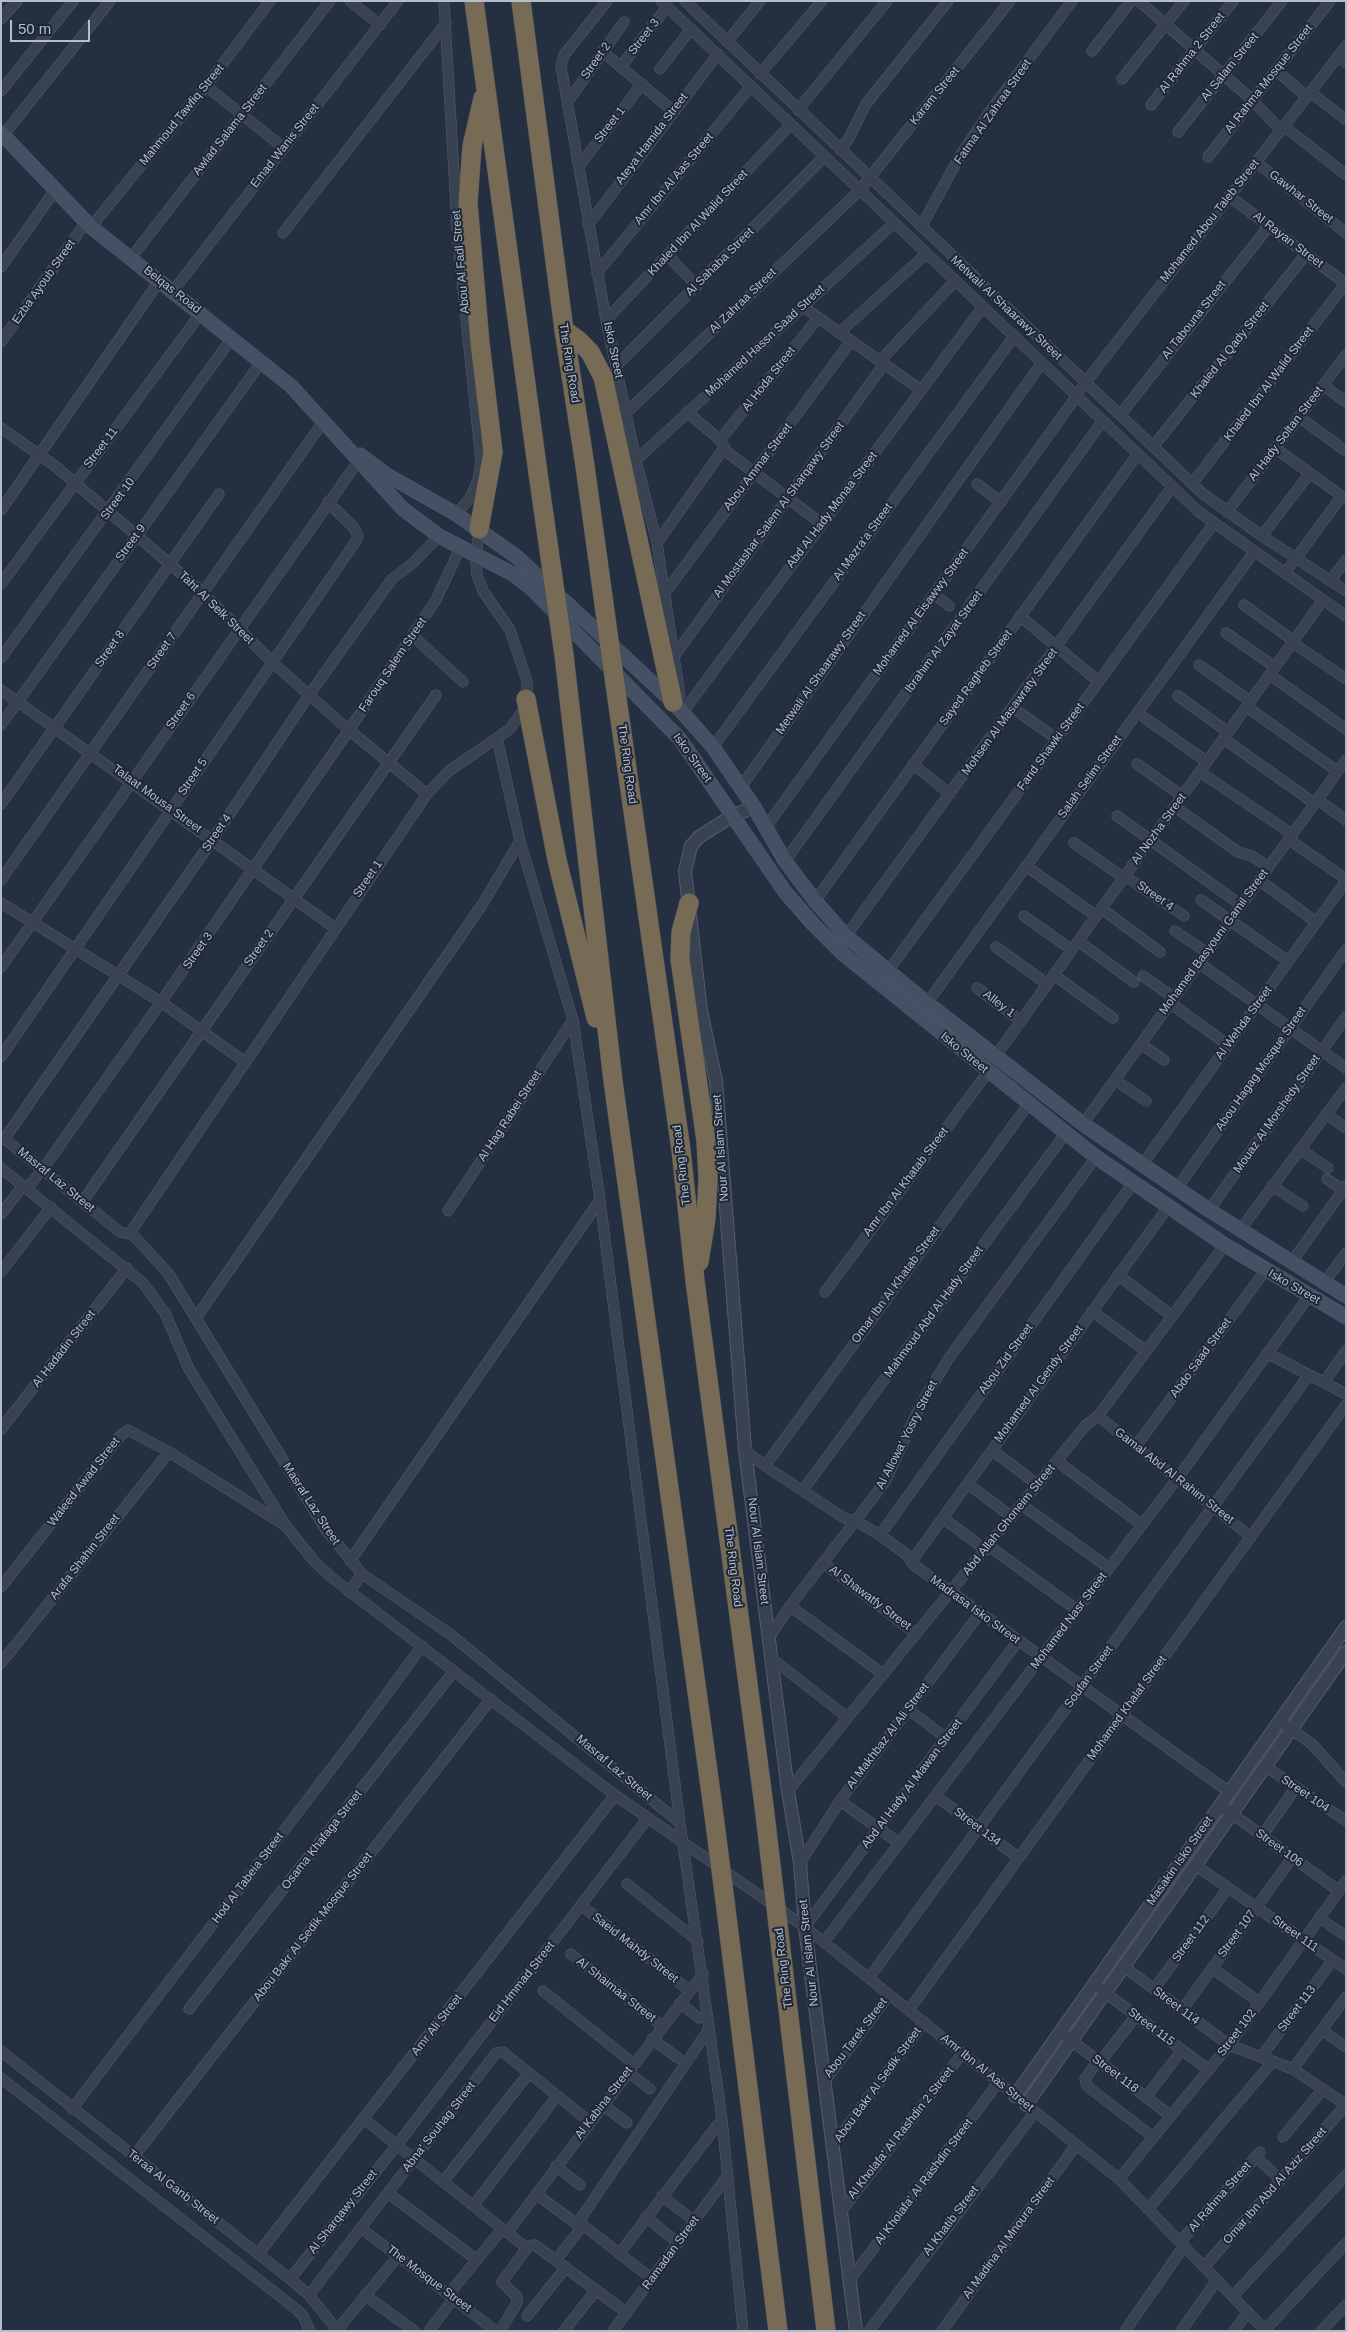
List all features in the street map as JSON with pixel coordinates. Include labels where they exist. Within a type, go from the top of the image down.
[{"type":"highway","points":[[474,1],[564,655],[613,1081],[713,1808],[778,2331]]},
{"type":"highway","name":"The Ring Road","points":[[521,1],[564,330],[682,1150],[695,1280],[764,1806],[826,2331]]},
{"type":"highway","points":[[479,530],[493,452],[480,343],[468,203],[472,146],[485,89]]},
{"type":"highway","points":[[564,330],[590,352],[603,377],[678,707]]},
{"type":"highway","points":[[526,699],[557,860],[613,1081]]},
{"type":"highway","points":[[689,903],[681,932],[680,959],[706,1141],[708,1178],[706,1220],[695,1280]]},
{"type":"main road","name":"Belqas Road","points":[[2,135],[89,224],[291,386],[360,459]]},
{"type":"main road","points":[[360,459],[456,514],[517,557],[678,707]]},
{"type":"main road","name":"Isko Street","points":[[360,459],[403,509],[439,536],[513,574],[533,590],[654,712],[692,754],[785,892],[843,954],[1028,1105],[1096,1157],[1265,1271],[1346,1317]]},
{"type":"main road","name":"Isko Street","points":[[678,707],[713,747],[741,787],[785,861],[815,901],[846,936],[995,1057],[1083,1124],[1208,1210],[1346,1296]]},
{"type":"street","points":[[1,19],[17,1]]},
{"type":"street","points":[[1,90],[74,1]]},
{"type":"street","points":[[2,135],[110,1]]},
{"type":"street","name":"Mahmoud Tawfiq Street","points":[[89,224],[206,86],[270,1]]},
{"type":"street","name":"Awlad Salama Street","points":[[131,258],[330,1]]},
{"type":"street","points":[[350,1],[380,25]]},
{"type":"street","name":"Emad Wanis Street","points":[[173,290],[398,1]]},
{"type":"street","name":"Abou Al Fadl Street","points":[[444,1],[458,243],[481,461],[478,480],[470,498],[456,514]]},
{"type":"street","name":"Isko Street","points":[[608,1],[562,61],[588,225],[606,320],[636,460],[657,543],[675,655],[678,707]]},
{"type":"street","name":"Metwali Al Shaarawy Street","points":[[685,1],[1192,484],[1227,512],[1346,591]]},
{"type":"street","points":[[727,42],[760,1]]},
{"type":"street","points":[[760,74],[822,1]]},
{"type":"street","points":[[798,110],[887,1]]},
{"type":"street","points":[[840,150],[848,140],[862,110],[948,1]]},
{"type":"street","name":"Karam Street","points":[[859,191],[1010,1]]},
{"type":"street","name":"Fatma Al Zahraa Street","points":[[921,227],[962,154],[983,122],[1072,1]]},
{"type":"street","points":[[1092,51],[1131,1]]},
{"type":"street","points":[[1139,1],[1282,128],[1346,175]]},
{"type":"street","points":[[1122,79],[1184,1]]},
{"type":"street","name":"Al Rahma 2 Street","points":[[1150,105],[1233,1]]},
{"type":"street","name":"Al Salam Street","points":[[1178,132],[1282,1]]},
{"type":"street","name":"Al Rahma Mosque Street","points":[[1208,157],[1330,1]]},
{"type":"street","name":"Metwali Al Shaarawy Street","points":[[664,4],[1075,397],[1172,487],[1214,523],[1346,616]]},
{"type":"street","name":"Street 3","points":[[621,66],[664,4]]},
{"type":"street","name":"Street 2","points":[[568,100],[624,22]]},
{"type":"street","points":[[283,233],[446,23]]},
{"type":"street","points":[[660,69],[692,29]]},
{"type":"street","name":"Mohamed Abou Taleb Street","points":[[1075,397],[1308,94],[1342,60],[1346,46]]},
{"type":"street","points":[[602,51],[673,111]]},
{"type":"street","name":"Ateya Hamida Street","points":[[588,225],[718,54]]},
{"type":"street","points":[[1276,70],[1346,120]]},
{"type":"street","name":"Street 1","points":[[579,166],[642,84]]},
{"type":"street","points":[[206,86],[284,148]]},
{"type":"street","name":"Amr Ibn Al Aas Street","points":[[597,273],[751,86]]},
{"type":"street","name":"Khaled Ibn Al Walid Street","points":[[606,320],[790,125]]},
{"type":"street","name":"Al Sahaba Street","points":[[616,366],[824,157]]},
{"type":"street","name":"Gawhar Street","points":[[1256,162],[1346,232]]},
{"type":"street","points":[[1,267],[55,190]]},
{"type":"street","name":"Al Zahraa Street","points":[[627,412],[859,191]]},
{"type":"street","name":"Al Rayan Street","points":[[1229,196],[1345,284]]},
{"type":"street","name":"Mohamed Hassn Saad Street","points":[[636,460],[894,223]]},
{"type":"street","name":"Ezba Ayoub Street","points":[[1,342],[89,224]]},
{"type":"street","name":"Al Tabouna Street","points":[[1120,415],[1269,226]]},
{"type":"street","points":[[839,333],[926,254]]},
{"type":"street","name":"Khaled Al Qady Street","points":[[1154,447],[1306,254]]},
{"type":"street","points":[[667,255],[696,286]]},
{"type":"street","points":[[1,510],[160,280]]},
{"type":"street","name":"Al Mostashar Salem Al Sharqawy Street","points":[[675,655],[882,363],[955,281]]},
{"type":"street","name":"Khaled Ibn Al Walid Street","points":[[1192,484],[1345,284]]},
{"type":"street","points":[[802,306],[921,390]]},
{"type":"street","name":"Abd Al Hady Monaa Street","points":[[678,707],[822,524],[982,308]]},
{"type":"street","name":"Street 11","points":[[1,584],[201,313]]},
{"type":"street","name":"Al Hoda Street","points":[[657,543],[722,444],[818,318]]},
{"type":"street","name":"Street 10","points":[[1,658],[108,513],[232,338]]},
{"type":"street","name":"Al Mazra'a Street","points":[[713,747],[1014,338]]},
{"type":"street","name":"Abou Ammar Street","points":[[665,593],[851,341]]},
{"type":"street","name":"Al Hady Soltan Street","points":[[1227,512],[1346,355]]},
{"type":"street","name":"Street 9","points":[[1,725],[262,361]]},
{"type":"street","name":"Metwali Al Shaarawy Street","points":[[741,787],[1041,364]]},
{"type":"street","points":[[1323,386],[1346,402]]},
{"type":"street","name":"Mohamed Al Eisawwy Street","points":[[766,827],[1075,397]]},
{"type":"street","points":[[687,412],[754,473],[822,524]]},
{"type":"street","points":[[1298,417],[1346,451]]},
{"type":"street","name":"Street 7","points":[[1,880],[324,422]]},
{"type":"street","name":"Ibrahim Al Zayat Street","points":[[785,861],[1102,422]]},
{"type":"street","name":"Taht Al Selk Street","points":[[1,428],[40,454],[170,564],[203,593],[272,662],[349,730],[427,794]]},
{"type":"street","points":[[1275,448],[1344,497],[1285,573]]},
{"type":"street","name":"Sayed Ragheb Street","points":[[815,901],[1137,455]]},
{"type":"street","name":"Street 6","points":[[1,967],[238,629],[360,459]]},
{"type":"street","points":[[1262,536],[1310,473]]},
{"type":"street","points":[[978,484],[1001,502]]},
{"type":"street","name":"Mohsen Al Masawraty Street","points":[[846,936],[1172,487]]},
{"type":"street","name":"Street 8","points":[[1,804],[219,494]]},
{"type":"street","name":"Street 5","points":[[1,1057],[358,536],[354,528],[328,502]]},
{"type":"street","name":"Farid Shawki Street","points":[[888,971],[1214,523]]},
{"type":"street","name":"Street 1","points":[[130,1233],[427,794],[449,771],[497,738],[515,723],[526,699],[527,682],[510,630],[480,584],[476,554],[479,530]]},
{"type":"street","name":"Street 4","points":[[3,1137],[118,976],[213,839],[309,695],[392,579],[414,563],[439,536]]},
{"type":"street","name":"Farouq Salem Street","points":[[349,730],[436,600],[461,546]]},
{"type":"street","name":"Salah Selim Street","points":[[927,1003],[1254,552]]},
{"type":"street","points":[[1330,581],[1346,560]]},
{"type":"street","points":[[934,594],[950,606]]},
{"type":"street","name":"Al Nozha Street","points":[[995,1057],[1323,600]]},
{"type":"street","points":[[1244,605],[1346,679]]},
{"type":"street","points":[[1020,616],[1098,681]]},
{"type":"street","points":[[1226,633],[1346,729]]},
{"type":"street","points":[[412,636],[463,682]]},
{"type":"street","points":[[1199,665],[1337,771]]},
{"type":"street","name":"Talaat Mousa Street","points":[[1,690],[91,752],[336,928]]},
{"type":"street","name":"Street 2","points":[[83,1201],[436,695]]},
{"type":"street","points":[[1178,696],[1226,735],[1316,801],[1346,820]]},
{"type":"street","points":[[1013,708],[1057,739]]},
{"type":"street","points":[[1145,718],[1207,762]]},
{"type":"street","name":"Street 3","points":[[1,1214],[43,1169],[255,870],[349,730]]},
{"type":"street","points":[[497,738],[520,841],[573,1020],[600,1200],[680,1823],[703,1974],[722,2119],[743,2331]]},
{"type":"street","name":"Mohamed Basyouni Gamil Street","points":[[1083,1124],[1345,761]]},
{"type":"street","points":[[913,764],[950,794]]},
{"type":"street","points":[[1137,764],[1182,796]]},
{"type":"street","points":[[1200,772],[1290,837],[1345,882]]},
{"type":"street","name":"Nour Al Islam Street","points":[[754,807],[732,816],[699,836],[691,846],[686,858],[685,871],[701,1011],[716,1081],[745,1450],[788,1792],[800,1863],[805,1927],[856,2331]]},
{"type":"street","points":[[1175,807],[1238,852],[1252,856],[1268,867]]},
{"type":"street","points":[[1118,816],[1241,905]]},
{"type":"street","points":[[196,1318],[482,905],[520,841]]},
{"type":"street","name":"Street 4","points":[[1074,843],[1184,916]]},
{"type":"street","points":[[1026,866],[1160,952]]},
{"type":"street","points":[[1258,880],[1316,922]]},
{"type":"street","name":"Al Wehda Street","points":[[1142,1165],[1345,882]]},
{"type":"street","points":[[1201,900],[1288,962]]},
{"type":"street","points":[[1,903],[74,950],[161,1002],[245,1062]]},
{"type":"street","points":[[1024,916],[1139,979],[1172,1000],[1228,1045]]},
{"type":"street","points":[[1175,931],[1206,952]]},
{"type":"street","points":[[996,947],[1047,984]]},
{"type":"street","name":"Abou Hagag Mosque Street","points":[[1177,1188],[1346,950]]},
{"type":"street","points":[[1200,963],[1346,1068]]},
{"type":"street","points":[[1054,975],[1113,1018]]},
{"type":"street","name":"Alley 1","points":[[977,988],[1021,1021]]},
{"type":"street","name":"Mouaz Al Morshedy Street","points":[[1208,1210],[1346,1017]]},
{"type":"street","name":"Al Hag Rabei Street","points":[[448,1211],[573,1020]]},
{"type":"street","points":[[1140,1044],[1164,1060]]},
{"type":"street","name":"Amr Ibn Al Khatab Street","points":[[825,1292],[988,1072]]},
{"type":"street","points":[[1115,1080],[1146,1101]]},
{"type":"street","points":[[1240,1230],[1346,1088]]},
{"type":"street","name":"Omar Ibn Al Khatab Street","points":[[765,1466],[1028,1105]]},
{"type":"street","points":[[1326,1114],[1346,1128]]},
{"type":"street","name":"Mahmoud Abd Al Hady Street","points":[[803,1490],[1065,1134]]},
{"type":"street","name":"Masraf Laz Street","points":[[3,1137],[120,1232],[130,1233],[168,1273],[326,1530],[362,1574],[450,1634],[680,1823]]},
{"type":"street","points":[[1291,1262],[1344,1188],[1300,1149]]},
{"type":"street","name":"Al Allowa' Yosry Street","points":[[769,1638],[790,1606],[885,1482],[920,1404],[934,1380],[1096,1157]]},
{"type":"street","name":"Masraf Laz Street","points":[[1,1168],[127,1268],[143,1283],[165,1313],[189,1368],[286,1526],[314,1562],[349,1592],[422,1646],[615,1796],[684,1843]]},
{"type":"street","name":"Abou Zid Street","points":[[880,1535],[1133,1183]]},
{"type":"street","points":[[1272,1186],[1303,1206]]},
{"type":"street","points":[[350,1561],[600,1200]]},
{"type":"street","name":"Mohamed Al Gendy Street","points":[[911,1562],[1168,1207]]},
{"type":"street","points":[[1,1272],[51,1208]]},
{"type":"street","name":"Abd Allah Ghoneim Street","points":[[788,1792],[1086,1425],[1098,1416],[1225,1245]]},
{"type":"street","points":[[1324,1283],[1346,1253]]},
{"type":"street","name":"Al Hadadin Street","points":[[1,1429],[127,1268]]},
{"type":"street","name":"Abdo Saad Street","points":[[1136,1446],[1265,1271]]},
{"type":"street","points":[[1118,1275],[1172,1316]]},
{"type":"street","name":"Mohamed Nasr Street","points":[[824,1942],[1177,1479],[1310,1296]]},
{"type":"street","points":[[1092,1311],[1146,1351]]},
{"type":"street","points":[[1324,1382],[1346,1351]]},
{"type":"street","points":[[1268,1352],[1346,1394]]},
{"type":"street","name":"Soufan Street","points":[[869,1978],[1309,1375]]},
{"type":"street","name":"Mohamed Khalaf Street","points":[[909,2010],[1346,1404]]},
{"type":"street","name":"Gamal Abd Al Rahim Street","points":[[1098,1416],[1250,1537]]},
{"type":"street","name":"Waleed Awad Street","points":[[1,1587],[124,1432],[136,1433],[169,1452],[286,1526]]},
{"type":"street","name":"Madrasa Isko Street","points":[[745,1450],[765,1466],[844,1518],[856,1521],[880,1535],[907,1555],[911,1562],[951,1592],[1229,1792]]},
{"type":"street","points":[[992,1450],[1038,1485]]},
{"type":"street","name":"Arafa Shahin Street","points":[[1,1663],[169,1452]]},
{"type":"street","points":[[1057,1461],[1142,1525]]},
{"type":"street","points":[[968,1484],[1012,1517]]},
{"type":"street","points":[[1022,1505],[1109,1568]]},
{"type":"street","points":[[943,1518],[1077,1610]]},
{"type":"street","name":"Al Shawatfy Street","points":[[823,1563],[916,1634]]},
{"type":"street","points":[[349,1592],[362,1574]]},
{"type":"street","points":[[790,1606],[882,1674]]},
{"type":"street","name":"Al Makhbaz Al Ali Street","points":[[800,1863],[840,1801],[980,1613]]},
{"type":"street","name":"Masakin Isko Street","points":[[1015,2096],[1346,1627]]},
{"type":"street","name":"Abd Al Hady Al Mawan Street","points":[[805,1927],[1018,1641]]},
{"type":"street","name":"Hod Al Tabeia Street","points":[[72,2108],[354,1740],[422,1646]]},
{"type":"street","name":"Masakin Isko Street","points":[[1030,2108],[1071,2041],[1346,1652]]},
{"type":"street","points":[[771,1658],[847,1717]]},
{"type":"street","name":"Osama Khafaga Street","points":[[189,2009],[454,1671]]},
{"type":"street","name":"Abou Bakr Al Sedik Mosque Street","points":[[134,2156],[491,1699]]},
{"type":"street","points":[[908,1709],[946,1738]]},
{"type":"street","points":[[1280,1721],[1318,1750],[1346,1782]]},
{"type":"street","name":"Street 104","points":[[1265,1766],[1346,1821]]},
{"type":"street","points":[[1262,1836],[1296,1787]]},
{"type":"street","name":"Amr Ali Street","points":[[258,2254],[615,1796]]},
{"type":"street","name":"Street 134","points":[[936,1796],[1019,1858]]},
{"type":"street","points":[[840,1801],[899,1844]]},
{"type":"street","name":"Street 106","points":[[1220,1806],[1339,1891]]},
{"type":"street","name":"Eid Hmmad Street","points":[[397,2145],[647,1819]]},
{"type":"street","name":"Amr Ibn Al Aas Street","points":[[684,1843],[805,1927],[1119,2179],[1266,2330]]},
{"type":"street","name":"Street 107","points":[[1182,2010],[1292,1858]]},
{"type":"street","name":"Street 111","points":[[1195,1865],[1346,1969]]},
{"type":"street","name":"Street 102","points":[[1119,2179],[1229,2045],[1346,1881]]},
{"type":"street","points":[[627,1884],[698,1940]]},
{"type":"street","name":"Street 112","points":[[1154,1989],[1228,1888]]},
{"type":"street","name":"Saeid Mahdy Street","points":[[581,1905],[690,1991]]},
{"type":"street","points":[[1148,1907],[1159,1916]]},
{"type":"street","points":[[1319,1918],[1346,1936]]},
{"type":"street","name":"Al Shaimaa Street","points":[[571,1954],[662,2026]]},
{"type":"street","name":"Street 113","points":[[1261,2057],[1333,1960]]},
{"type":"street","name":"Street 114","points":[[1123,1966],[1229,2045],[1293,2068],[1323,2089],[1344,2100]]},
{"type":"street","points":[[1212,1968],[1259,2002]]},
{"type":"street","name":"Al Kabina Street","points":[[429,2331],[477,2260],[536,2194],[703,1974]]},
{"type":"street","name":"Street 115","points":[[1094,1984],[1208,2070]]},
{"type":"street","points":[[544,1991],[631,2068],[650,2090]]},
{"type":"street","name":"Abou Tarek Street","points":[[824,2082],[889,1995]]},
{"type":"street","points":[[1293,2068],[1346,1998]]},
{"type":"street","points":[[680,2002],[699,2018]]},
{"type":"street","points":[[1136,2016],[1085,2079],[1087,2086],[1153,2137]]},
{"type":"street","name":"Abou Bakr Al Sedik Street","points":[[832,2147],[924,2022]]},
{"type":"street","points":[[556,2260],[709,2029]]},
{"type":"street","points":[[1322,2030],[1346,2047]]},
{"type":"street","name":"Street 118","points":[[1060,2032],[1171,2116]]},
{"type":"street","points":[[652,2039],[678,2058]]},
{"type":"street","points":[[1146,2096],[1182,2050]]},
{"type":"street","name":"Teraa Al Ganb Street","points":[[1,2051],[290,2279],[309,2296],[339,2330]]},
{"type":"street","name":"Abna' Souhag Street","points":[[309,2296],[496,2053],[502,2052],[590,2122]]},
{"type":"street","name":"Al Kholafa' Al Rashdin 2 Street","points":[[840,2213],[962,2054]]},
{"type":"street","points":[[1148,2209],[1273,2061]]},
{"type":"street","points":[[443,2182],[529,2073]]},
{"type":"street","name":"Teraa Al Ganb Street","points":[[1,2078],[296,2309],[303,2316],[310,2331]]},
{"type":"street","name":"Al Kholafa' Al Rashdin Street","points":[[849,2282],[998,2083]]},
{"type":"street","points":[[1283,2137],[1323,2089]]},
{"type":"street","points":[[473,2206],[558,2096]]},
{"type":"street","name":"Omar Ibn Abd Al Aziz Street","points":[[1204,2267],[1280,2179],[1344,2100]]},
{"type":"street","points":[[603,2105],[627,2123]]},
{"type":"street","name":"Al Khatib Street","points":[[869,2331],[1030,2108]]},
{"type":"street","points":[[364,2119],[527,2248]]},
{"type":"street","points":[[619,2254],[722,2119]]},
{"type":"street","name":"Al Sharqawy Street","points":[[290,2279],[397,2145]]},
{"type":"street","name":"Al Madina Al Mnoura Street","points":[[942,2331],[1076,2145]]},
{"type":"street","name":"Al Rahma Street","points":[[1182,2244],[1258,2154],[1280,2179]]},
{"type":"street","points":[[556,2166],[580,2185]]},
{"type":"street","name":"Ramadan Street","points":[[613,2331],[728,2174]]},
{"type":"street","points":[[1233,2296],[1346,2175]]},
{"type":"street","points":[[388,2193],[477,2260]]},
{"type":"street","points":[[536,2194],[652,2279]]},
{"type":"street","points":[[662,2196],[694,2221]]},
{"type":"street","points":[[646,2217],[678,2243]]},
{"type":"street","name":"The Mosque Street","points":[[361,2228],[494,2330]]},
{"type":"street","points":[[1266,2330],[1346,2243]]},
{"type":"street","points":[[494,2330],[517,2303],[516,2296],[502,2282],[527,2248],[534,2244],[627,2313]]},
{"type":"street","points":[[1125,2331],[1182,2244]]},
{"type":"street","points":[[339,2330],[398,2256]]},
{"type":"street","points":[[527,2316],[566,2267]]},
{"type":"street","points":[[1181,2331],[1217,2280]]},
{"type":"street","points":[[564,2331],[596,2290]]},
{"type":"street","points":[[365,2295],[414,2331]]},
{"type":"street","points":[[1321,2331],[1346,2305]]},
{"type":"street","points":[[1234,2331],[1248,2312]]}]
